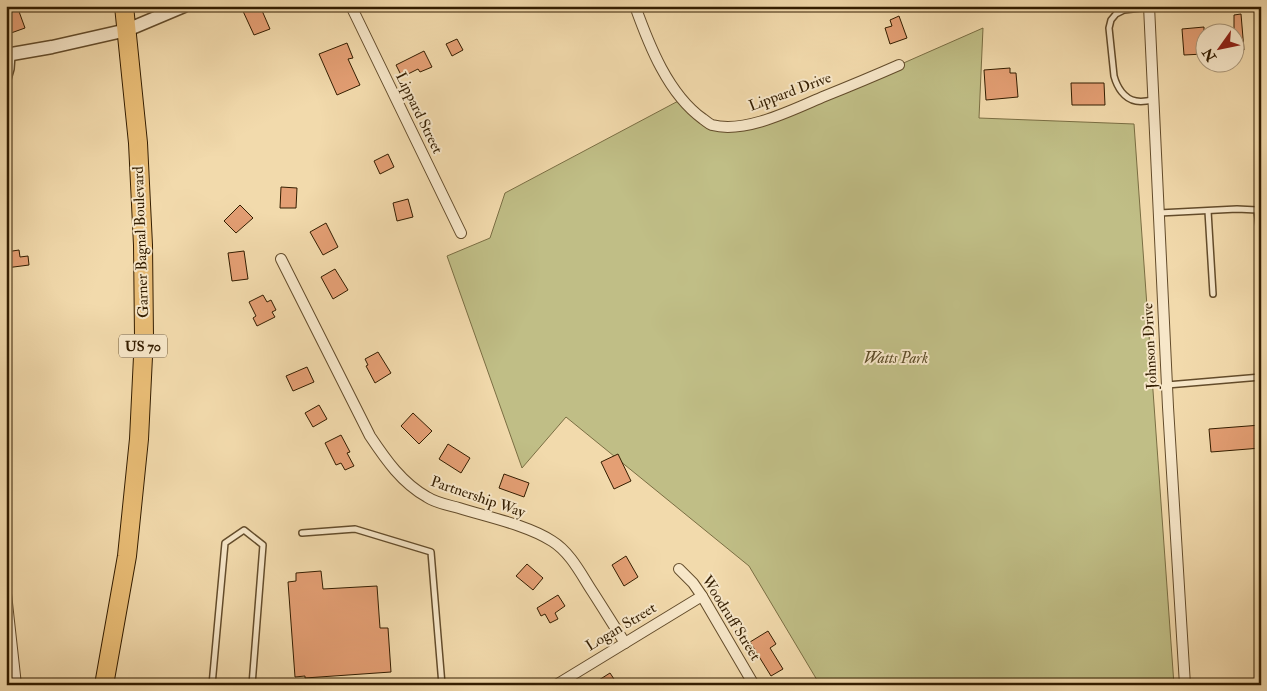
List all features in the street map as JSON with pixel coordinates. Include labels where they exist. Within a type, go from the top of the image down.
[{"type":"highway","name":"Garner Bagnal Boulevard","points":[[104,685],[128,556],[144,336],[143,245],[138,143],[124,6]]},
{"type":"street","points":[[9,55],[127,30],[184,6]]},
{"type":"street","name":"Lippard Street","points":[[351,6],[461,233]]},
{"type":"street","name":"Lippard Drive","points":[[635,6],[651,48],[667,77],[682,99],[696,114],[711,125],[729,127],[771,119],[899,66]]},
{"type":"street","name":"Johnson Drive","points":[[1150,7],[1167,385],[1185,685]]},
{"type":"street","name":"Partnership Way","points":[[281,259],[370,436],[397,473],[412,488],[428,498],[521,527],[554,542],[568,555],[580,571],[625,643]]},
{"type":"street","name":"Woodruff Street","points":[[679,569],[693,583],[702,596],[754,685]]},
{"type":"street","points":[[6,594],[16,685]]},
{"type":"street","name":"Logan Street","points":[[557,684],[702,596]]},
{"type":"lane","points":[[1150,7],[1124,10],[1116,14],[1111,20],[1109,28],[1116,84],[1130,99],[1135,101],[1154,100]]},
{"type":"lane","points":[[6,86],[11,69],[9,55]]},
{"type":"lane","points":[[6,145],[6,153]]},
{"type":"lane","points":[[1159,213],[1259,210],[1260,234]]},
{"type":"lane","points":[[1208,211],[1213,294]]},
{"type":"lane","points":[[1167,385],[1261,377]]},
{"type":"lane","points":[[302,533],[355,529],[431,552],[442,685]]},
{"type":"lane","points":[[212,685],[225,543],[244,530],[263,545],[252,685]]},
{"type":"green space","name":"Watts Park","points":[[983,28],[979,118],[1134,124],[1174,685],[820,685],[749,566],[566,417],[522,468],[447,256],[490,238],[505,193],[682,99],[711,125],[745,125],[899,65]]},
{"type":"building","points":[[6,6],[17,6],[25,28],[11,33],[6,18]]},
{"type":"building","points":[[248,6],[260,6],[270,29],[254,35],[242,9]]},
{"type":"building","points":[[1241,14],[1242,22],[1234,22],[1234,15]]},
{"type":"building","points":[[899,16],[907,38],[890,44],[885,28],[892,26],[890,20]]},
{"type":"building","points":[[1194,28],[1194,54],[1184,55],[1182,29]]},
{"type":"building","points":[[457,39],[463,50],[452,56],[446,44]]},
{"type":"building","points":[[347,43],[353,58],[348,59],[360,85],[337,95],[319,54]]},
{"type":"building","points":[[424,51],[432,67],[420,72],[418,69],[402,77],[396,65]]},
{"type":"building","points":[[1010,68],[1010,73],[1016,73],[1018,97],[986,100],[984,70]]},
{"type":"building","points":[[1071,83],[1104,83],[1105,105],[1072,105]]},
{"type":"building","points":[[388,154],[394,167],[380,174],[374,161]]},
{"type":"building","points":[[281,187],[297,188],[296,208],[280,208]]},
{"type":"building","points":[[408,199],[413,217],[397,221],[393,203]]},
{"type":"building","points":[[240,205],[253,218],[236,233],[224,221]]},
{"type":"building","points":[[326,223],[338,247],[323,255],[310,232]]},
{"type":"building","points":[[19,250],[20,257],[28,256],[29,265],[6,268],[6,252]]},
{"type":"building","points":[[244,251],[248,279],[232,281],[228,253]]},
{"type":"building","points":[[335,269],[348,290],[333,299],[321,277]]},
{"type":"building","points":[[263,295],[267,302],[271,300],[276,310],[272,312],[275,317],[257,326],[253,318],[256,316],[249,302]]},
{"type":"building","points":[[378,352],[391,373],[375,383],[366,366],[368,365],[365,359]]},
{"type":"building","points":[[307,367],[314,382],[293,391],[286,376]]},
{"type":"building","points":[[319,405],[327,419],[313,427],[305,413]]},
{"type":"building","points":[[413,413],[432,431],[419,444],[401,426]]},
{"type":"building","points":[[1261,425],[1261,448],[1211,452],[1209,429]]},
{"type":"building","points":[[341,435],[350,452],[347,453],[354,466],[345,470],[341,463],[336,465],[325,443]]},
{"type":"building","points":[[448,444],[470,458],[461,473],[439,459]]},
{"type":"building","points":[[618,454],[631,481],[614,489],[601,462]]},
{"type":"building","points":[[504,474],[529,483],[524,497],[499,488]]},
{"type":"building","points":[[626,556],[638,577],[624,586],[612,565]]},
{"type":"building","points":[[527,564],[543,578],[533,590],[516,576]]},
{"type":"building","points":[[321,571],[323,589],[377,586],[380,628],[388,628],[391,672],[305,678],[305,676],[295,677],[288,582],[296,581],[296,573]]},
{"type":"building","points":[[558,595],[565,606],[555,613],[558,619],[550,623],[545,614],[541,616],[537,608]]},
{"type":"building","points":[[768,631],[776,644],[770,648],[783,669],[771,676],[750,642]]},
{"type":"building","points":[[610,673],[618,685],[591,685]]}]
